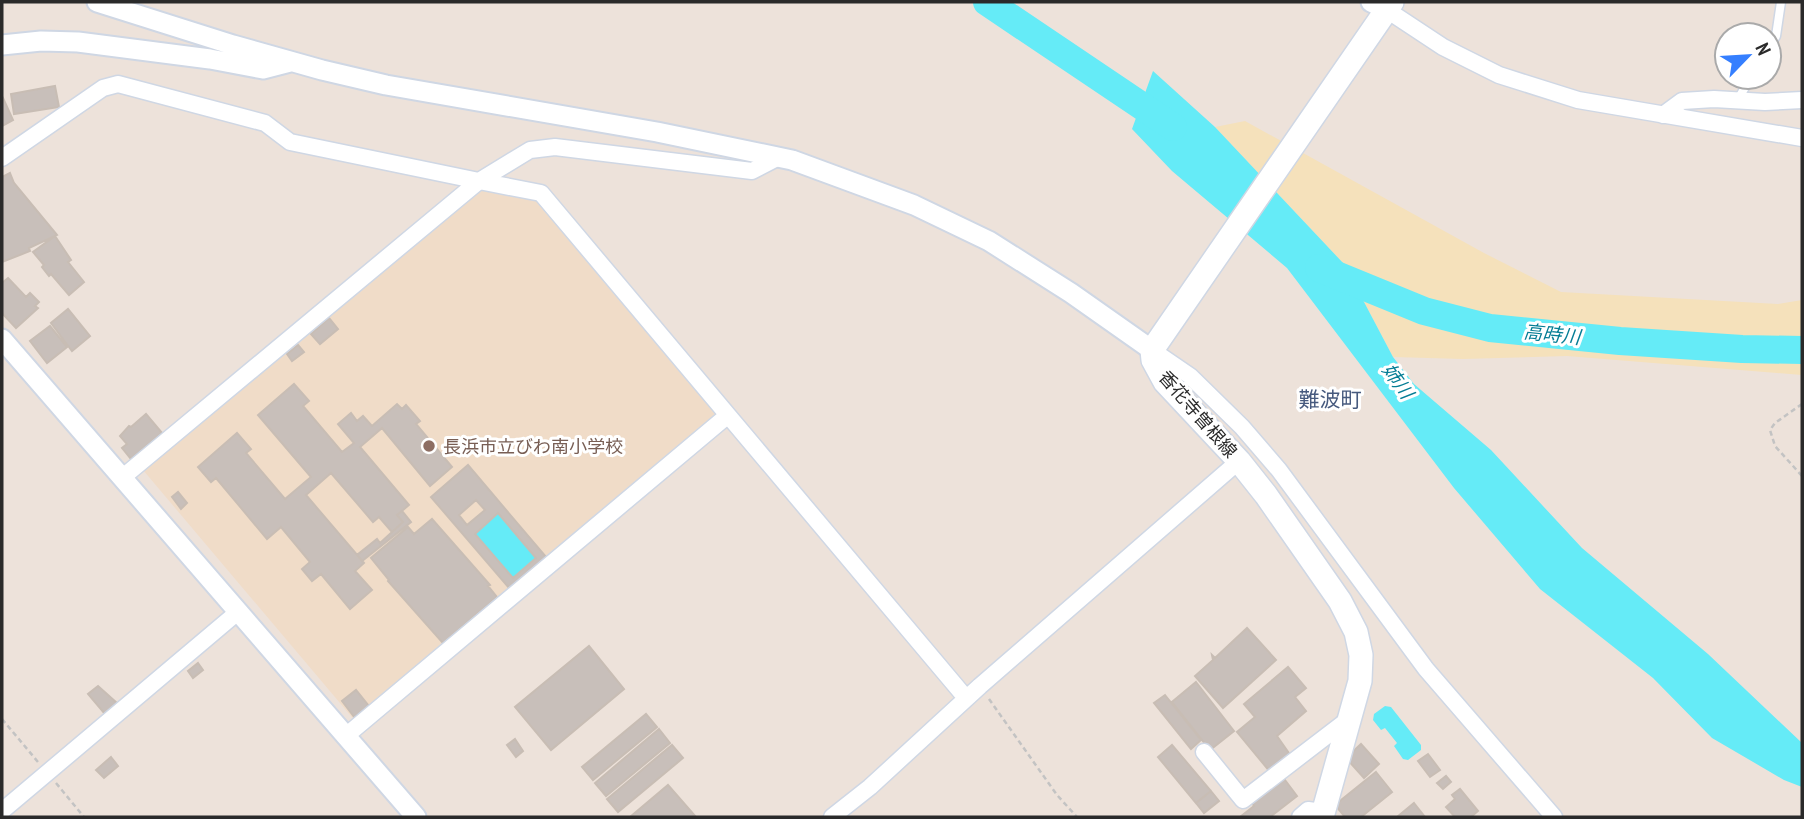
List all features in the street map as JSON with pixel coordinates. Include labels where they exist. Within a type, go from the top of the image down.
[{"type":"main road","points":[[1158,341],[1382,10]]},
{"type":"main road","name":"香花寺曽根線","points":[[1158,341],[1153,360],[1165,382],[1239,461],[1266,495],[1340,601],[1356,632],[1362,668],[1322,815]]},
{"type":"street","points":[[97,2],[291,62],[386,85],[657,132],[792,160],[914,205],[989,241],[1071,293],[1158,341],[1279,470],[1426,669],[1554,817]]},
{"type":"street","points":[[1382,10],[1443,47],[1499,75],[1578,100],[1802,138]]},
{"type":"street","points":[[2,45],[41,41],[78,42],[211,59],[263,69],[291,62]]},
{"type":"street","points":[[2,158],[103,88],[118,84],[265,123],[290,142],[541,193],[966,698]]},
{"type":"street","points":[[1663,115],[1682,101],[1802,100]]},
{"type":"street","points":[[123,477],[479,180],[530,150],[555,147],[752,171],[779,157]]},
{"type":"street","points":[[2,339],[416,817]]},
{"type":"street","points":[[347,735],[727,416]]},
{"type":"street","points":[[832,817],[870,787],[966,698],[1239,461]]},
{"type":"street","points":[[2,811],[239,611]]},
{"type":"street","points":[[1204,752],[1243,800],[1350,718]]},
{"type":"street","points":[[1300,817],[1308,810],[1322,815]]},
{"type":"lane","points":[[1778,21],[1781,2]]},
{"type":"lane","points":[[1737,101],[1743,91]]},
{"type":"path","points":[[1802,404],[1770,430],[1775,446],[1802,475]]},
{"type":"path","points":[[980,686],[1058,795],[1077,817]]},
{"type":"shaded area","name":"長浜市立びわ南小学校","points":[[482,187],[535,200],[717,412],[716,422],[356,722],[143,470]]},
{"type":"sand","points":[[1245,121],[1484,253],[1561,292],[1778,304],[1802,300],[1802,375],[1567,356],[1463,359],[1393,357],[1344,264],[1215,127]]},
{"type":"water","points":[[1153,71],[1215,127],[1344,264],[1393,357],[1414,384],[1491,450],[1582,548],[1708,654],[1802,743],[1802,787],[1784,780],[1712,738],[1653,678],[1540,589],[1454,488],[1287,268],[1172,171],[1132,129]]},
{"type":"water","points":[[498,513],[536,558],[513,578],[475,534]]},
{"type":"water","points":[[1385,706],[1391,707],[1421,745],[1421,750],[1408,760],[1403,759],[1394,746],[1397,743],[1385,728],[1381,730],[1373,720],[1374,714]]},
{"type":"building","points":[[55,86],[59,107],[14,114],[11,94]]},
{"type":"building","points":[[2,99],[13,120],[2,126]]},
{"type":"building","points":[[10,173],[14,183],[57,235],[29,248],[30,251],[2,262],[2,177]]},
{"type":"building","points":[[55,236],[71,260],[68,262],[84,282],[69,295],[51,274],[49,276],[33,252]]},
{"type":"building","points":[[8,278],[26,297],[30,293],[39,302],[35,306],[38,308],[16,328],[2,313],[2,283]]},
{"type":"building","points":[[68,309],[90,336],[72,351],[51,323]]},
{"type":"building","points":[[329,318],[338,329],[320,344],[311,334]]},
{"type":"building","points":[[50,326],[67,347],[47,363],[30,341]]},
{"type":"building","points":[[298,345],[304,352],[292,361],[287,354]]},
{"type":"building","points":[[294,384],[309,401],[303,406],[342,452],[354,443],[338,424],[351,413],[357,421],[363,416],[372,426],[397,404],[402,409],[406,405],[420,421],[416,424],[452,467],[430,486],[382,428],[360,447],[409,505],[397,515],[403,522],[392,532],[379,517],[373,522],[331,473],[306,495],[364,563],[355,571],[372,590],[350,609],[321,574],[312,581],[302,569],[310,562],[281,527],[267,539],[216,478],[211,482],[198,467],[237,433],[251,449],[246,453],[285,499],[311,477],[258,415]]},
{"type":"building","points":[[146,414],[162,433],[131,459],[122,448],[127,444],[120,436]]},
{"type":"building","points":[[468,465],[546,557],[510,589],[431,497]],"holes":[[[476,500],[485,510],[467,525],[459,515]],[[498,513],[536,558],[513,578],[475,534]]]},
{"type":"building","points":[[178,492],[187,503],[181,509],[172,497]]},
{"type":"building","points":[[402,511],[411,522],[362,561],[357,555],[377,539],[380,543],[403,522],[397,515]]},
{"type":"building","points":[[432,519],[490,585],[488,586],[497,597],[443,643],[371,558],[408,527],[414,534]]},
{"type":"building","points":[[1247,628],[1276,660],[1223,708],[1195,676],[1213,660],[1212,655],[1215,658]]},
{"type":"building","points":[[589,646],[624,689],[551,750],[515,707]]},
{"type":"building","points":[[198,663],[203,670],[193,678],[188,671]]},
{"type":"building","points":[[1288,667],[1306,688],[1295,697],[1306,711],[1277,736],[1291,756],[1271,773],[1237,732],[1255,717],[1244,704]]},
{"type":"building","points":[[1196,682],[1234,731],[1210,750],[1172,702]]},
{"type":"building","points":[[98,686],[117,703],[105,714],[88,694]]},
{"type":"building","points":[[356,690],[369,706],[355,718],[342,701]]},
{"type":"building","points":[[1165,695],[1201,740],[1191,749],[1154,703]]},
{"type":"building","points":[[646,714],[657,727],[593,780],[582,767]]},
{"type":"building","points":[[659,729],[670,743],[606,796],[595,783]]},
{"type":"building","points":[[515,739],[523,751],[516,757],[507,745]]},
{"type":"building","points":[[1361,744],[1379,764],[1364,778],[1346,758]]},
{"type":"building","points":[[672,745],[683,758],[618,812],[607,799]]},
{"type":"building","points":[[1172,745],[1211,791],[1196,803],[1158,757]]},
{"type":"building","points":[[1428,754],[1440,770],[1430,777],[1418,761]]},
{"type":"building","points":[[111,757],[118,766],[104,778],[96,770]]},
{"type":"building","points":[[1376,772],[1392,792],[1361,817],[1345,817],[1335,805]]},
{"type":"building","points":[[1282,776],[1297,796],[1270,817],[1240,817],[1254,806],[1251,802]]},
{"type":"building","points":[[1446,776],[1451,782],[1443,789],[1437,783]]},
{"type":"building","points":[[668,785],[696,817],[630,817]]},
{"type":"building","points":[[1460,789],[1478,811],[1471,817],[1455,817],[1446,807],[1455,799],[1452,795]]},
{"type":"building","points":[[1211,791],[1219,801],[1204,813],[1196,803]]},
{"type":"building","points":[[1414,803],[1425,817],[1397,817]]},
{"type":"waterway","name":"姉川","points":[[987,2],[1173,127]]},
{"type":"waterway","name":"高時川","points":[[1319,268],[1424,311],[1490,328],[1620,341],[1802,350]]},
{"type":"place","name":"長浜市立びわ南小学校","points":[[429,446]]},
{"type":"district","name":"難波町","points":[[1330,399]]}]
